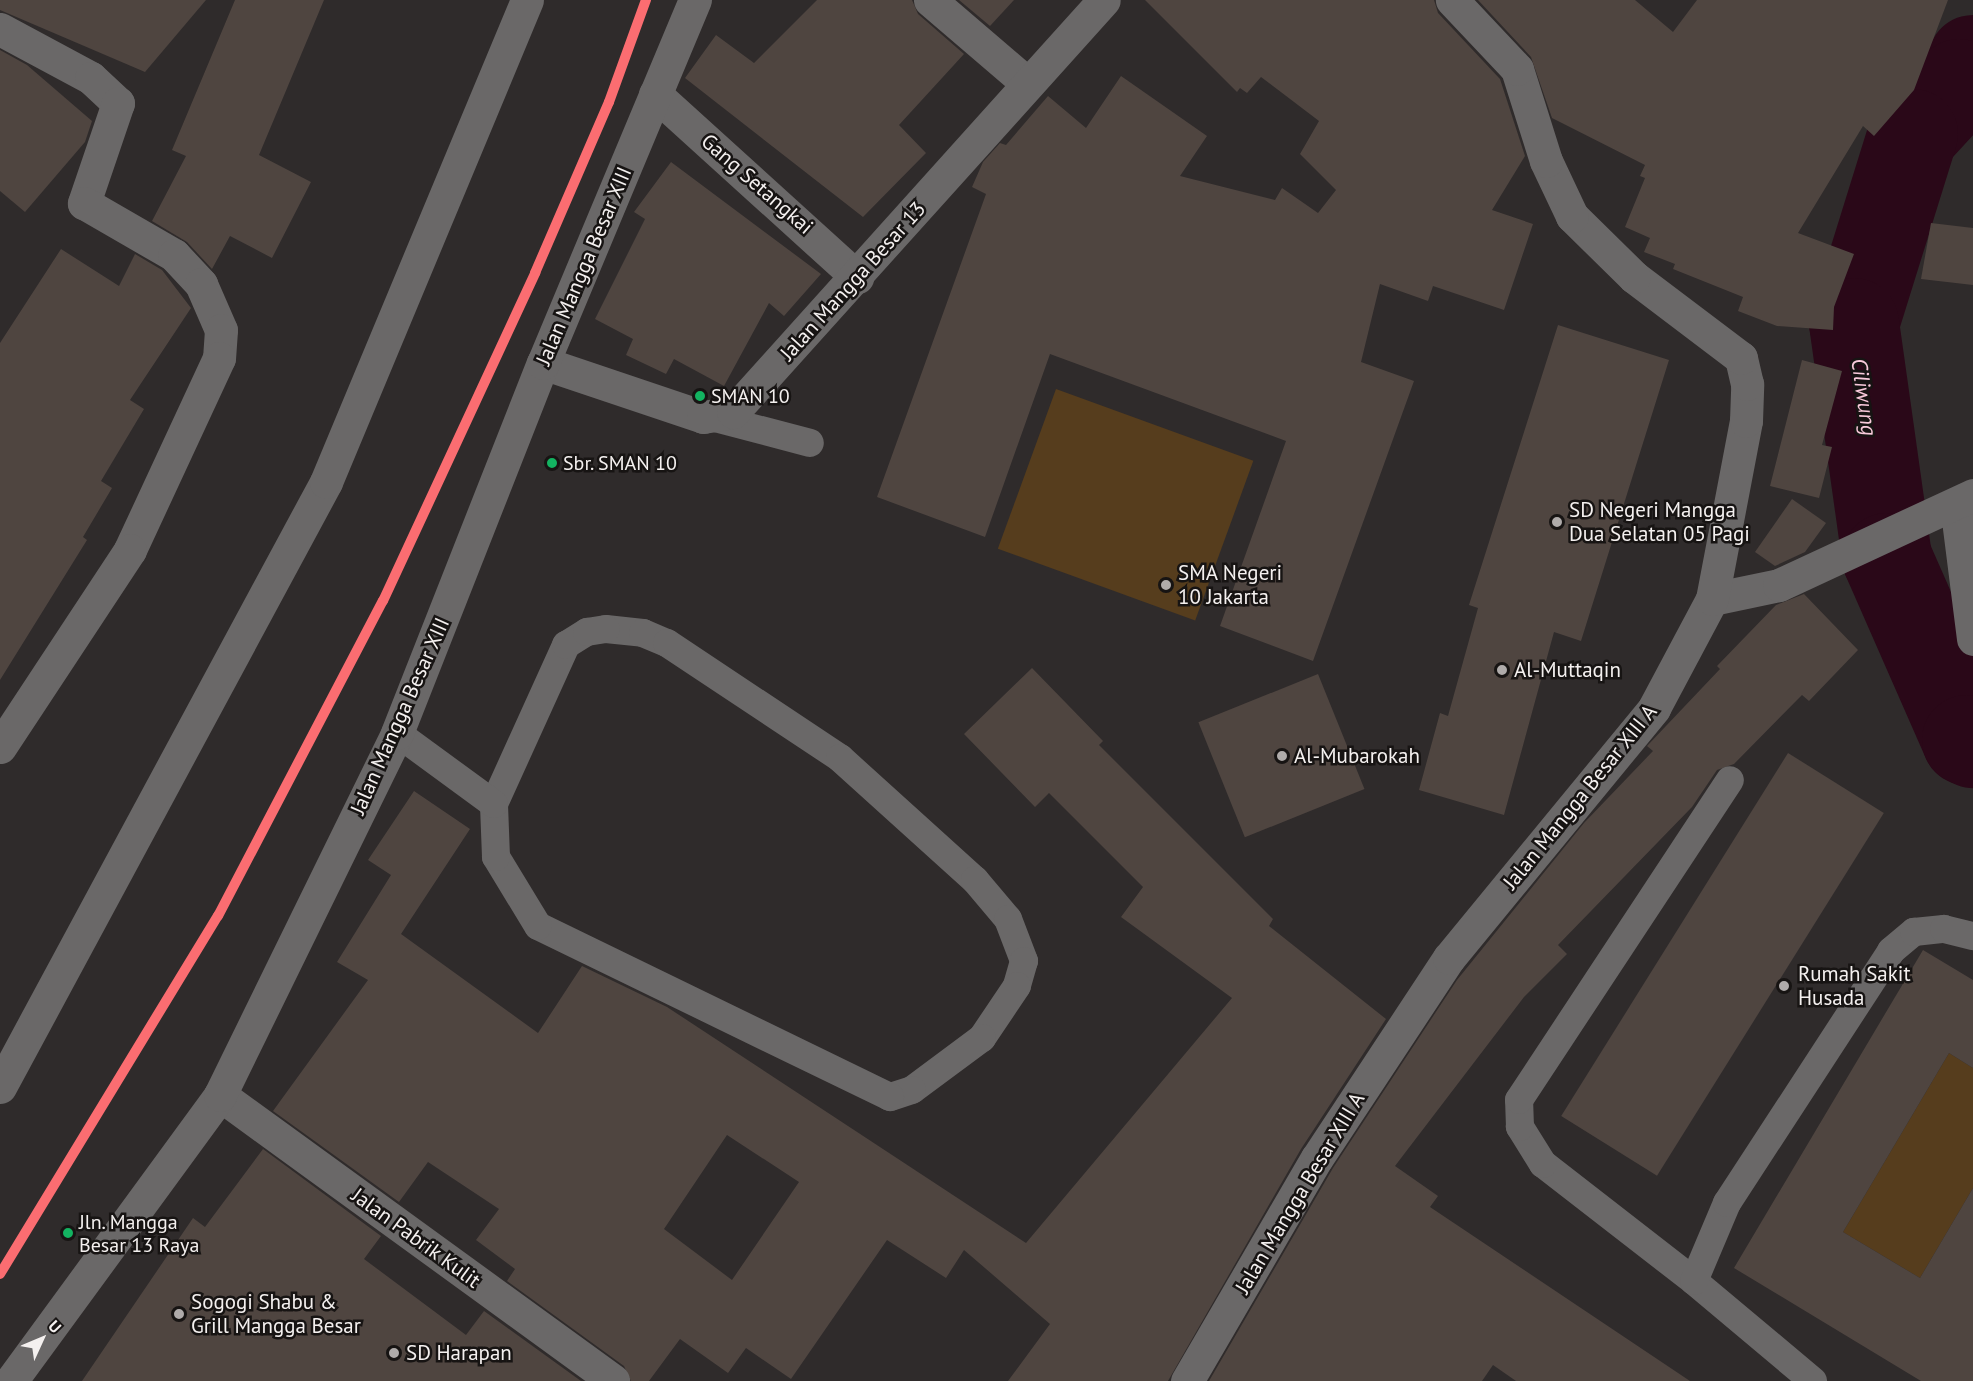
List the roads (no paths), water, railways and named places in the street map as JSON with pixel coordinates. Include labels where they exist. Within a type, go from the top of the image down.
[{"type":"street","points":[[0,1087],[327,482],[527,0]]},
{"type":"street","name":"Jalan Mangga Besar XIII","points":[[11,1381],[220,1095],[397,733],[543,363],[695,0]]},
{"type":"street","points":[[930,0],[1028,83]]},
{"type":"street","name":"Jalan Mangga Besar 13","points":[[716,418],[733,412],[755,392],[1104,0]]},
{"type":"street","name":"Jalan Mangga Besar XIII A","points":[[1186,1381],[1317,1158],[1449,958],[1654,708],[1712,599],[1746,421],[1747,384],[1741,358],[1634,277],[1572,216],[1546,161],[1517,69],[1452,0]]},
{"type":"street","points":[[0,29],[91,78],[118,103],[84,203],[174,255],[201,284],[221,330],[219,358],[130,550],[0,747]]},
{"type":"street","name":"Gang Setangkai","points":[[655,94],[857,277]]},
{"type":"street","points":[[543,363],[716,418]]},
{"type":"street","points":[[1712,599],[1779,585],[1891,531],[1960,502],[1973,639]]},
{"type":"street","name":"Jalan Pabrik Kulit","points":[[220,1095],[612,1381]]},
{"type":"lane","points":[[716,418],[810,443]]},
{"type":"lane","points":[[606,628],[643,633],[667,643],[840,758],[975,880],[1008,919],[1024,961],[1017,986],[982,1038],[912,1090],[890,1097],[538,926],[496,857],[494,804],[566,645],[587,632],[606,628]]},
{"type":"lane","points":[[397,733],[494,804]]},
{"type":"lane","points":[[1730,780],[1519,1100],[1520,1127],[1543,1164],[1694,1281],[1813,1381]]},
{"type":"lane","points":[[1694,1281],[1727,1203],[1891,951],[1914,932],[1944,929],[1973,936]]},
{"type":"waterway","name":"Ciliwung","points":[[1973,60],[1959,84],[1913,134],[1854,323],[1887,558],[1967,740],[1973,743]]},
{"type":"place","name":"SMAN 10","points":[[700,396]]},
{"type":"place","name":"Sbr. SMAN 10","points":[[552,463]]},
{"type":"place","name":"SD Negeri Mangga Dua Selatan 05 Pagi","points":[[1557,522]]},
{"type":"place","name":"SMA Negeri 10 Jakarta","points":[[1166,585]]},
{"type":"place","name":"Al-Muttaqin","points":[[1502,670]]},
{"type":"place","name":"Al-Mubarokah","points":[[1282,756]]},
{"type":"place","name":"Rumah Sakit Husada","points":[[1784,986]]},
{"type":"place","name":"Jln. Mangga Besar 13 Raya","points":[[68,1233]]},
{"type":"place","name":"Sogogi Shabu & Grill Mangga Besar","points":[[179,1314]]},
{"type":"place","name":"SD Harapan","points":[[394,1353]]}]
